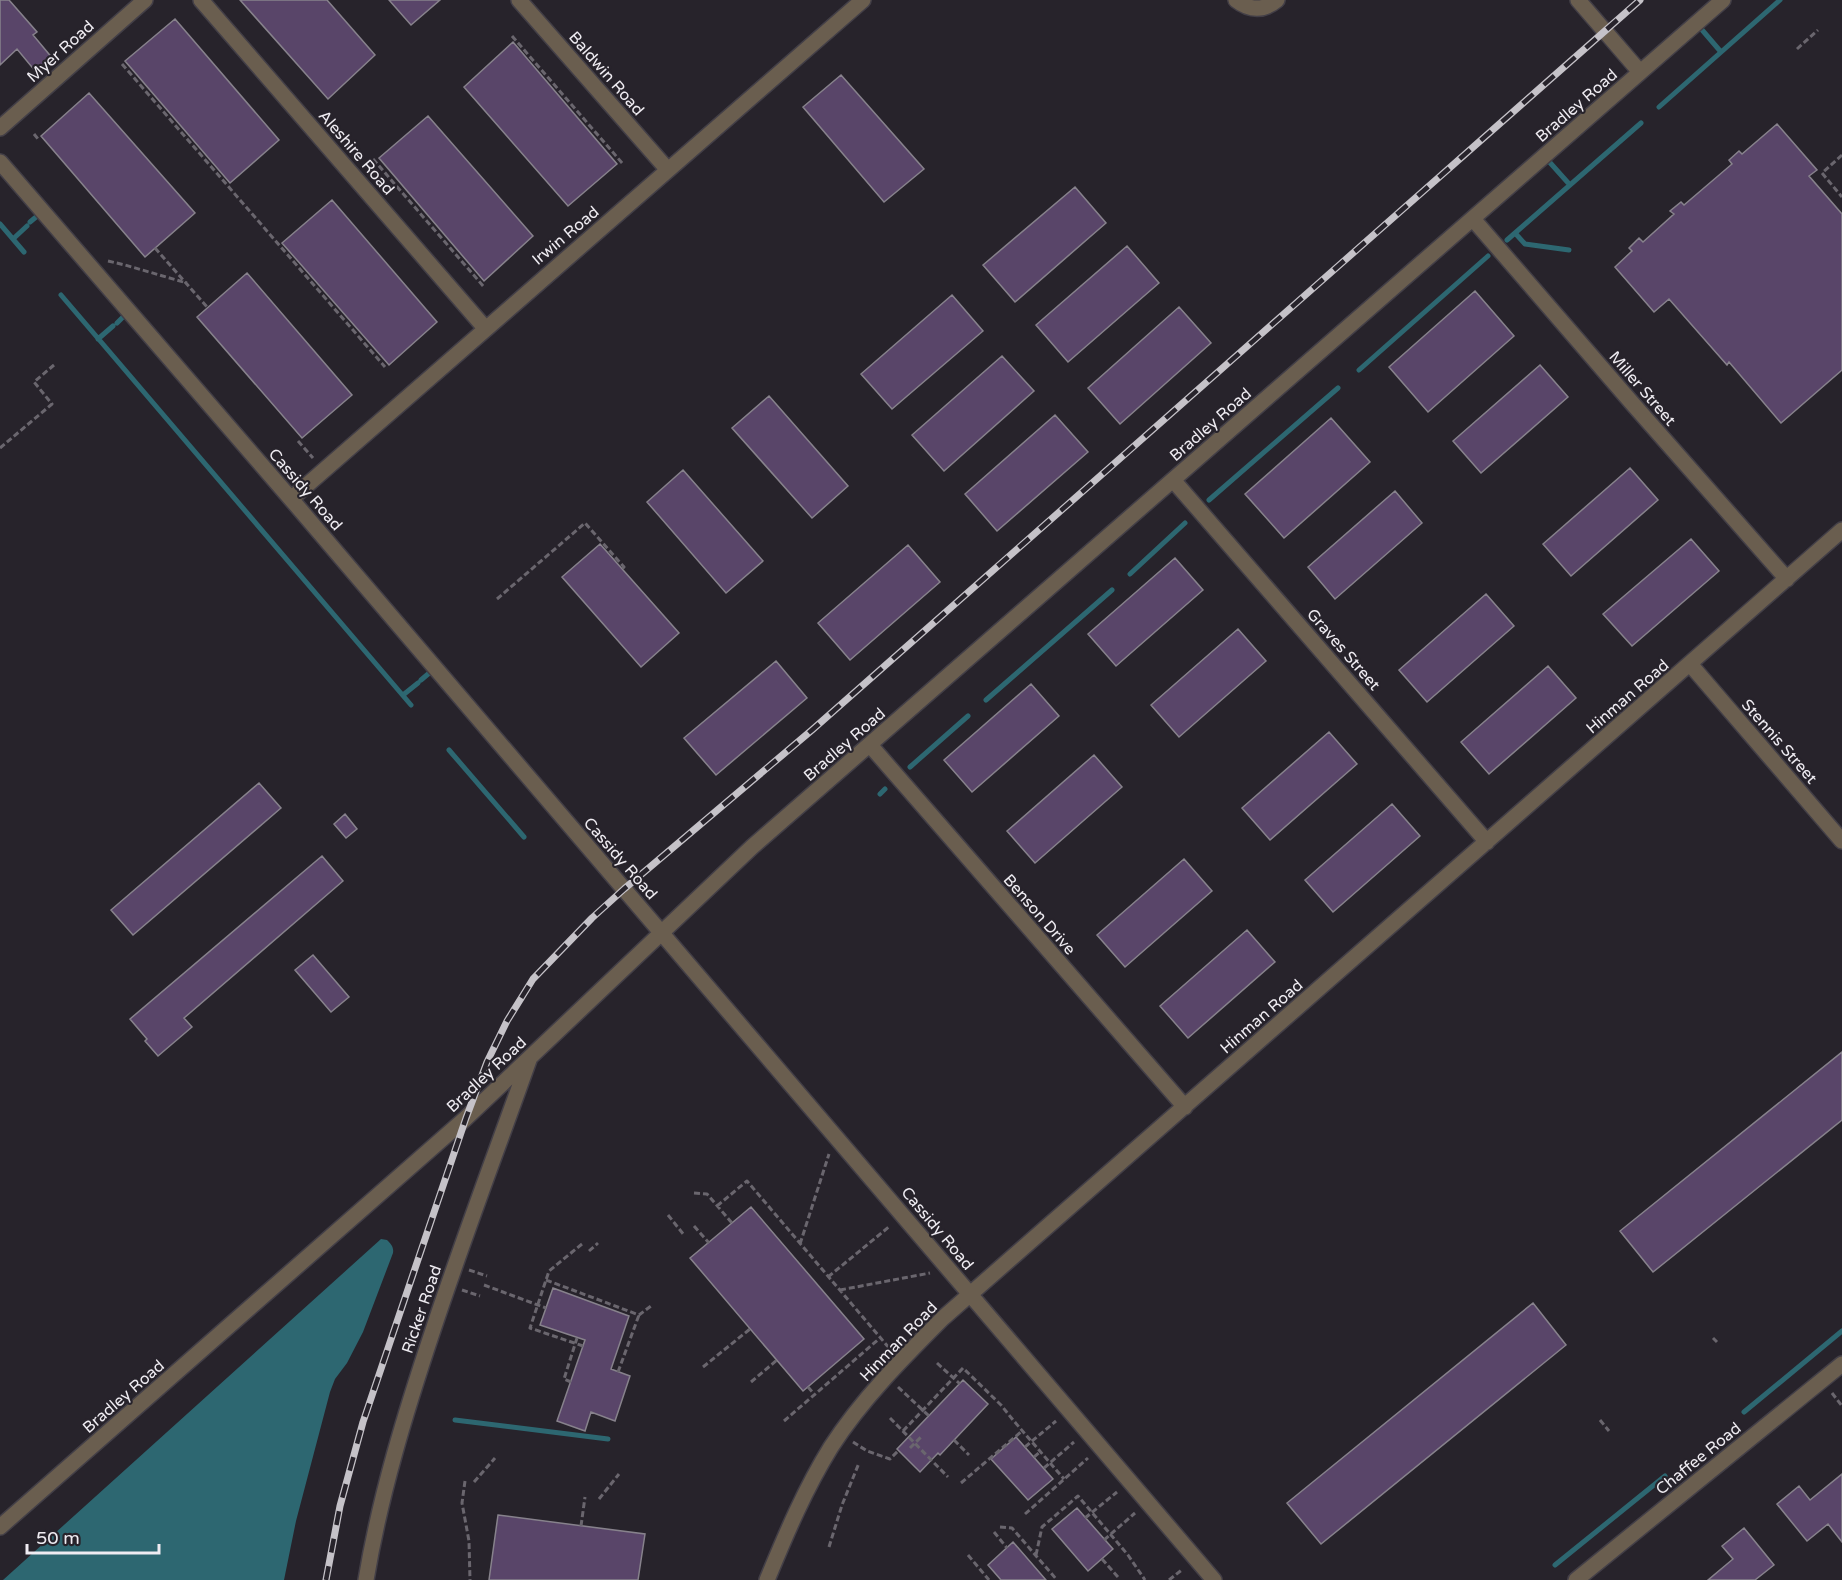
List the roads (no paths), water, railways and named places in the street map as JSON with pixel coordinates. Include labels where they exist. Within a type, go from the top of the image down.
[{"type":"street","name":"Myer Road","points":[[0,128],[145,0]]},
{"type":"street","name":"Aleshire Road","points":[[201,0],[485,328]]},
{"type":"street","name":"Baldwin Road","points":[[519,0],[668,170]]},
{"type":"street","name":"Irwin Road","points":[[291,499],[863,0]]},
{"type":"street","points":[[1236,0],[1247,8],[1256,9],[1264,8],[1277,0]]},
{"type":"street","points":[[1578,0],[1640,72]]},
{"type":"street","name":"Bradley Road","points":[[0,1527],[466,1118],[752,847],[1722,0]]},
{"type":"street","name":"Cassidy Road","points":[[0,162],[291,499],[1214,1580]]},
{"type":"street","name":"Miller Street","points":[[1473,219],[1787,579]]},
{"type":"street","name":"Graves Street","points":[[1173,480],[1487,842]]},
{"type":"street","name":"Hinman Road","points":[[767,1580],[811,1481],[832,1445],[886,1376],[943,1318],[1842,530]]},
{"type":"street","name":"Stennis Street","points":[[1690,664],[1842,841]]},
{"type":"street","name":"Benson Drive","points":[[870,745],[1185,1107]]},
{"type":"street","name":"Ricker Road","points":[[366,1580],[395,1451],[419,1371],[531,1056]]},
{"type":"street","name":"Chaffee Road","points":[[1576,1580],[1842,1364]]},
{"type":"water","points":[[381,1239],[390,1243],[393,1253],[363,1332],[347,1363],[335,1379],[330,1392],[296,1521],[284,1580],[3,1580]]},
{"type":"waterway","points":[[1659,107],[1780,0]]},
{"type":"waterway","points":[[1697,24],[1721,52]]},
{"type":"waterway","points":[[1507,240],[1641,123]]},
{"type":"waterway","points":[[1545,157],[1570,185]]},
{"type":"waterway","points":[[30,222],[42,212]]},
{"type":"waterway","points":[[0,224],[24,252]]},
{"type":"waterway","points":[[13,239],[27,226]]},
{"type":"waterway","points":[[1515,233],[1525,244],[1569,250]]},
{"type":"waterway","points":[[1359,370],[1488,256]]},
{"type":"waterway","points":[[61,295],[411,705]]},
{"type":"waterway","points":[[117,323],[128,312]]},
{"type":"waterway","points":[[98,339],[113,326]]},
{"type":"waterway","points":[[1209,500],[1338,388]]},
{"type":"waterway","points":[[1130,574],[1185,523]]},
{"type":"waterway","points":[[986,700],[1112,590]]},
{"type":"waterway","points":[[421,680],[434,669]]},
{"type":"waterway","points":[[403,695],[418,683]]},
{"type":"waterway","points":[[910,767],[968,716]]},
{"type":"waterway","points":[[449,750],[524,837]]},
{"type":"waterway","points":[[880,794],[885,789]]},
{"type":"waterway","points":[[1744,1412],[1842,1331]]},
{"type":"waterway","points":[[455,1420],[608,1439]]},
{"type":"waterway","points":[[1555,1565],[1665,1476]]},
{"type":"railway","points":[[326,1580],[340,1506],[363,1422],[466,1118],[487,1062],[507,1021],[533,979],[592,918],[624,889],[812,730],[1640,0]]}]
